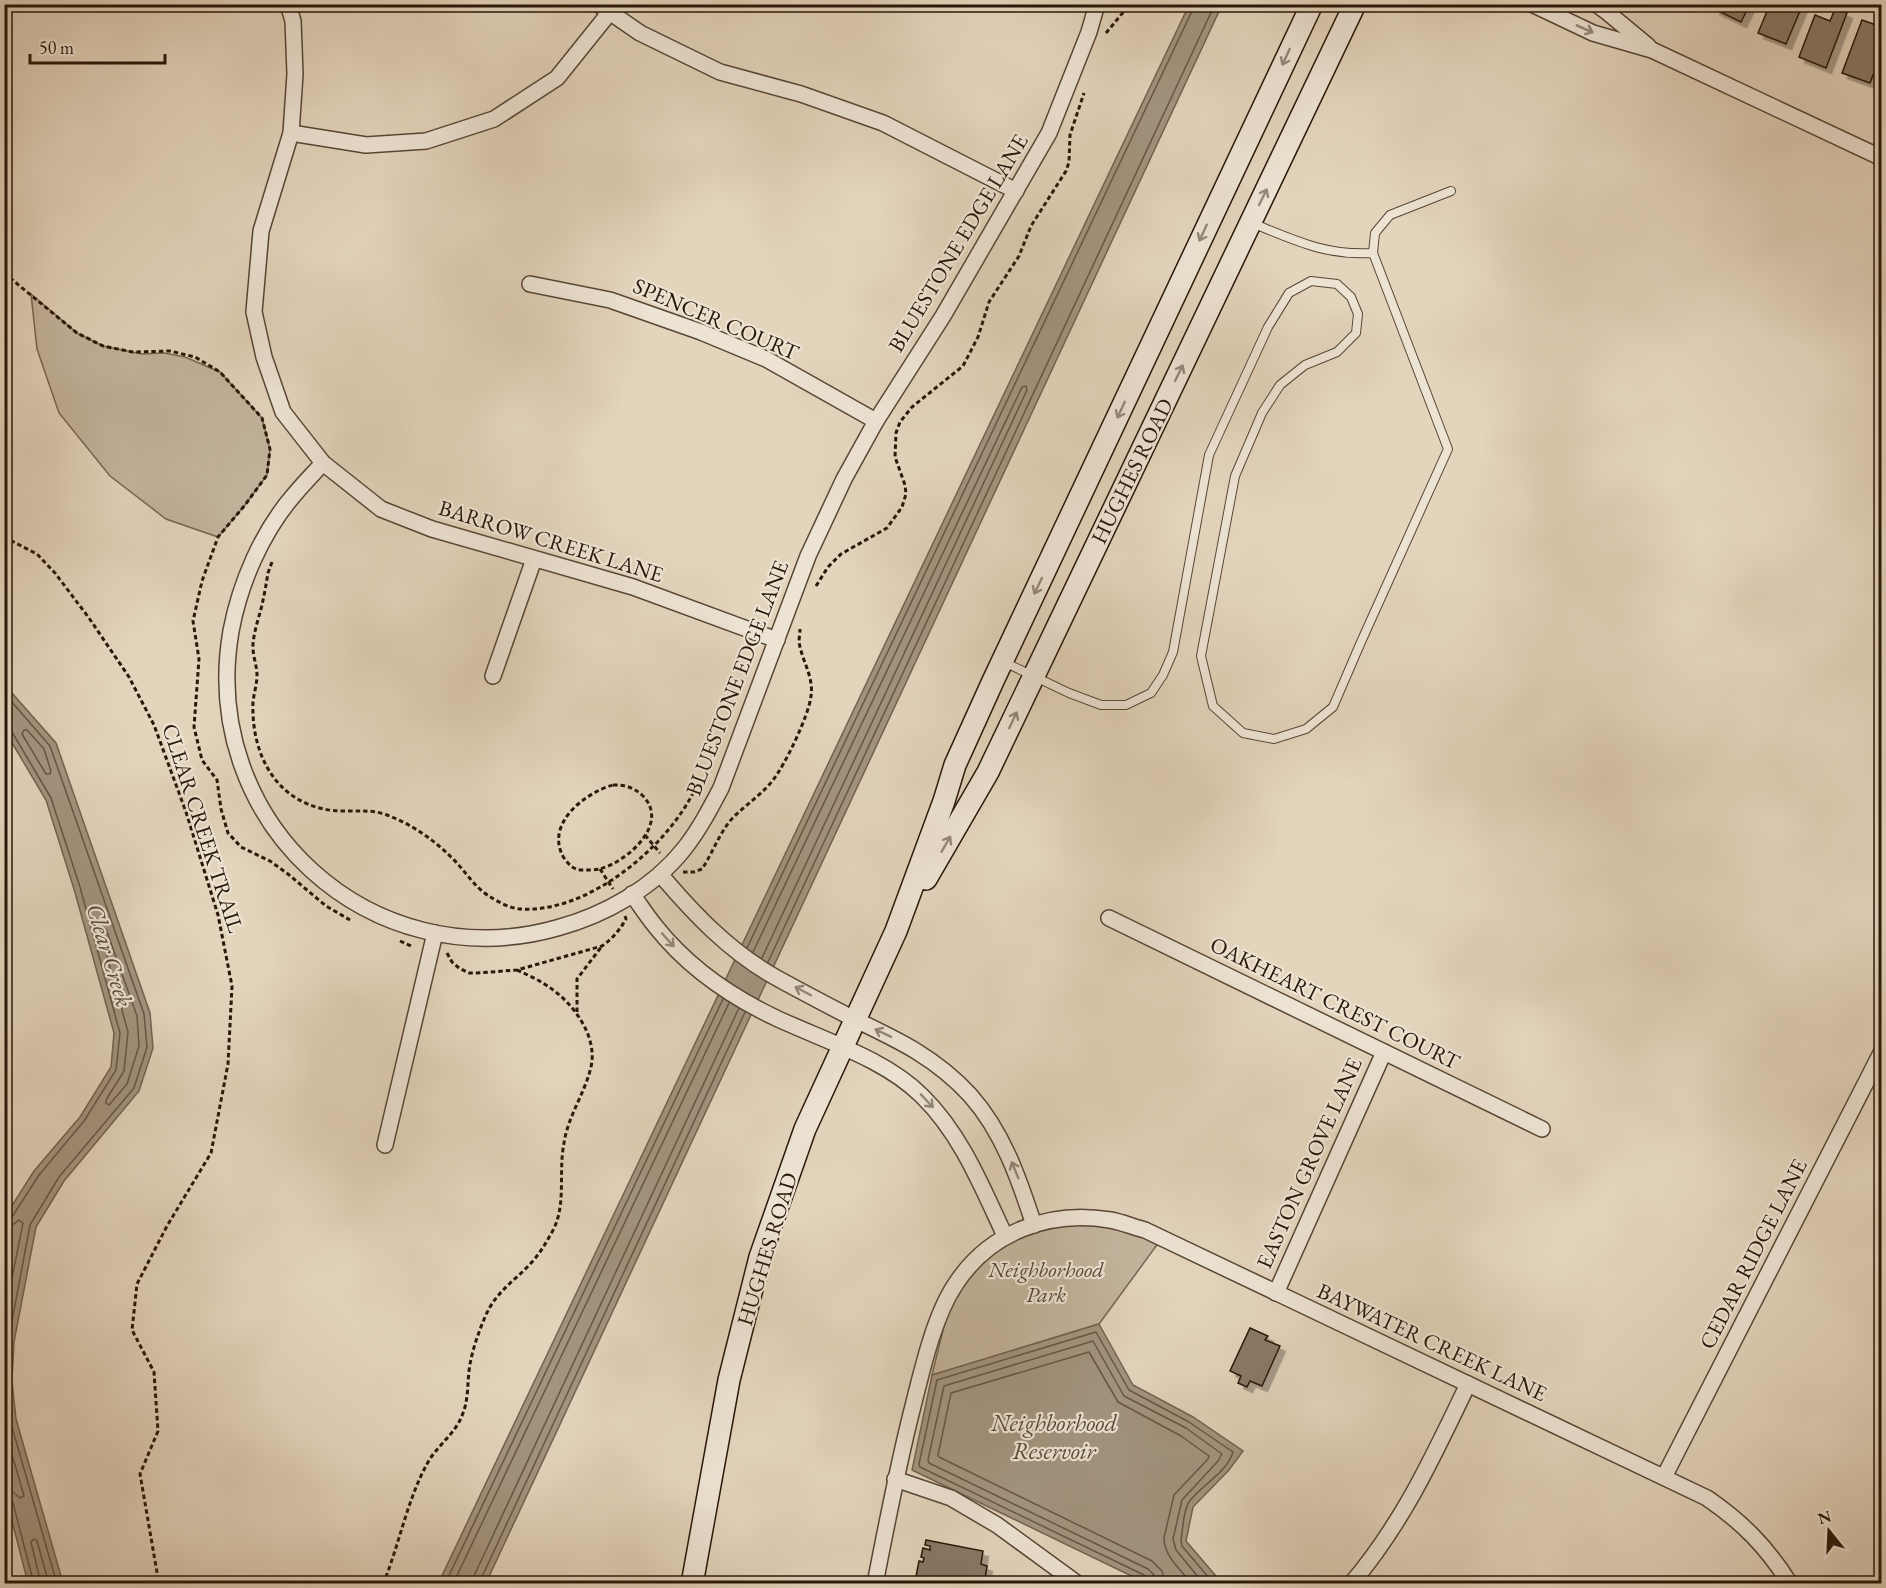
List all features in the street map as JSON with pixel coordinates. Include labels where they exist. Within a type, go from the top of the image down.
[{"type":"main road","name":"HUGHES ROAD","points":[[692,1584],[729,1380],[760,1257],[805,1129],[896,931],[956,765],[1002,661],[1312,4]]},
{"type":"main road","name":"HUGHES ROAD","points":[[896,931],[988,772],[1355,4]]},
{"type":"street","name":"BARROW CREEK LANE","points":[[288,4],[292,21],[295,74],[291,133],[261,231],[254,312],[264,357],[283,412],[323,463],[381,508],[432,529],[633,587],[777,640]]},
{"type":"street","name":"BLUESTONE EDGE LANE","points":[[323,463],[294,495],[256,554],[237,606],[231,632],[228,674],[234,740],[245,773],[259,803],[285,843],[323,881],[374,913],[435,933],[461,938],[513,937],[570,925],[600,914],[664,869],[683,849],[705,819],[722,788],[808,556],[844,479],[876,421],[943,316],[1049,133],[1098,4]]},
{"type":"street","points":[[1532,4],[1593,33],[1652,50],[1881,158]]},
{"type":"street","points":[[1596,4],[1652,50]]},
{"type":"street","points":[[291,133],[366,145],[426,141],[494,119],[557,78],[604,8],[640,33],[720,72],[801,94],[883,123],[1016,191]]},
{"type":"street","name":"SPENCER COURT","points":[[530,284],[610,300],[701,332],[766,359],[876,421]]},
{"type":"street","points":[[493,676],[534,560]]},
{"type":"street","points":[[664,869],[710,929],[755,964],[855,1019],[903,1042],[943,1069],[970,1096],[1003,1143],[1024,1192],[1027,1227]]},
{"type":"street","points":[[627,897],[677,950],[714,981],[758,1009],[887,1069],[921,1094],[943,1119],[980,1181],[1005,1236]]},
{"type":"street","name":"OAKHEART CREST COURT","points":[[1109,918],[1542,1129]]},
{"type":"street","points":[[386,1145],[435,933]]},
{"type":"street","name":"CEDAR RIDGE LANE","points":[[1664,1477],[1881,1051]]},
{"type":"street","name":"EASTON GROVE LANE","points":[[1276,1293],[1384,1052]]},
{"type":"street","name":"BAYWATER CREEK LANE","points":[[874,1584],[895,1479],[919,1385],[937,1323],[954,1285],[980,1255],[1005,1236],[1027,1227],[1075,1218],[1111,1220],[1145,1230],[1707,1498],[1729,1513],[1765,1547],[1790,1584]]},
{"type":"street","points":[[1351,1584],[1411,1500],[1468,1384]]},
{"type":"street","points":[[895,1479],[951,1498],[997,1525],[1078,1584]]},
{"type":"lane","points":[[1002,661],[1069,693],[1101,705],[1126,705],[1151,693],[1163,675],[1173,652],[1209,455],[1268,327],[1289,293],[1311,281],[1337,284],[1351,297],[1358,314],[1356,333],[1337,352],[1305,365],[1280,385],[1262,413],[1235,476],[1201,657],[1214,706],[1243,733],[1274,739],[1306,729],[1333,707],[1448,449],[1373,253],[1375,233],[1390,215],[1451,191]]},
{"type":"lane","points":[[1251,222],[1310,247],[1353,254],[1373,253]]},
{"type":"path","points":[[1103,42],[1115,21],[1130,4]]},
{"type":"path","points":[[813,591],[828,567],[841,554],[887,528],[903,507],[906,494],[905,485],[895,457],[900,422],[912,407],[963,366],[970,354],[978,338],[989,302],[1019,256],[1031,226],[1058,187],[1066,171],[1069,162],[1070,135],[1086,90]]},
{"type":"path","name":"CLEAR CREEK TRAIL","points":[[4,537],[38,554],[55,573],[129,677],[154,725],[186,812],[218,915],[232,986],[228,1064],[211,1153],[167,1226],[137,1284],[132,1330],[154,1372],[158,1431],[140,1474],[159,1584]]},
{"type":"path","points":[[274,558],[268,573],[252,647],[257,675],[253,718],[261,756],[277,783],[290,795],[306,804],[324,810],[368,810],[386,814],[412,826],[452,857],[487,895],[520,909],[555,905],[608,882],[654,846],[678,820],[694,791]]},
{"type":"path","points":[[645,836],[654,846],[664,869],[689,873],[702,869],[730,821],[773,780],[785,763],[807,712],[811,696],[810,680],[799,643],[802,620]]},
{"type":"path","points":[[613,784],[632,788],[649,803],[652,819],[645,836],[627,855],[600,869],[577,870],[568,864],[562,855],[558,837],[569,813],[591,794],[613,784]]},
{"type":"path","points":[[577,1014],[578,979],[602,946],[613,938],[626,919],[627,897],[608,882],[600,869]]},
{"type":"path","points":[[689,873],[691,881]]},
{"type":"path","points":[[435,933],[452,962],[469,973],[517,970],[602,946]]},
{"type":"path","points":[[383,1584],[426,1465],[463,1416],[470,1364],[488,1310],[501,1291],[531,1263],[558,1222],[566,1129],[591,1068],[591,1044],[577,1014],[561,997],[549,987],[517,970]]},
{"type":"green space","points":[[31,294],[77,333],[103,346],[142,354],[164,353],[185,357],[220,372],[262,418],[270,449],[267,475],[218,537],[166,519],[110,476],[59,413],[37,349]]},
{"type":"green space","name":"Neighborhood Park","points":[[1093,1218],[1162,1238],[1099,1324],[932,1375],[954,1285],[1020,1229]]},
{"type":"water","points":[[1189,5],[1222,5],[486,1583],[438,1584]]},
{"type":"water","name":"Clear Creek","points":[[4,684],[56,743],[150,1013],[153,1048],[139,1091],[64,1181],[36,1227],[14,1342],[12,1381],[16,1419],[63,1583],[28,1583],[5,1494],[5,1222],[6,1215],[34,1171],[80,1117],[111,1067],[114,1033],[74,889],[46,800],[5,731]]},
{"type":"water","name":"Neighborhood Reservoir","points":[[1099,1324],[1133,1385],[1193,1417],[1243,1451],[1229,1470],[1193,1507],[1186,1541],[1222,1583],[1143,1583],[912,1470],[932,1375]]},
{"type":"building","points":[[1716,4],[1750,4],[1741,22],[1714,9]]},
{"type":"building","points":[[1770,4],[1803,4],[1786,44],[1758,33]]},
{"type":"building","points":[[1835,9],[1847,13],[1826,68],[1799,57],[1815,15],[1830,21]]},
{"type":"building","points":[[1862,20],[1882,27],[1882,52],[1870,83],[1842,73]]},
{"type":"building","points":[[1250,1328],[1268,1336],[1265,1340],[1280,1346],[1262,1386],[1250,1381],[1247,1387],[1238,1383],[1241,1376],[1230,1371]]},
{"type":"building","points":[[926,1540],[983,1551],[981,1564],[987,1566],[985,1579],[977,1578],[976,1584],[915,1582],[919,1561],[923,1562],[924,1558],[921,1557],[923,1548],[930,1550],[930,1546],[925,1545]]}]
